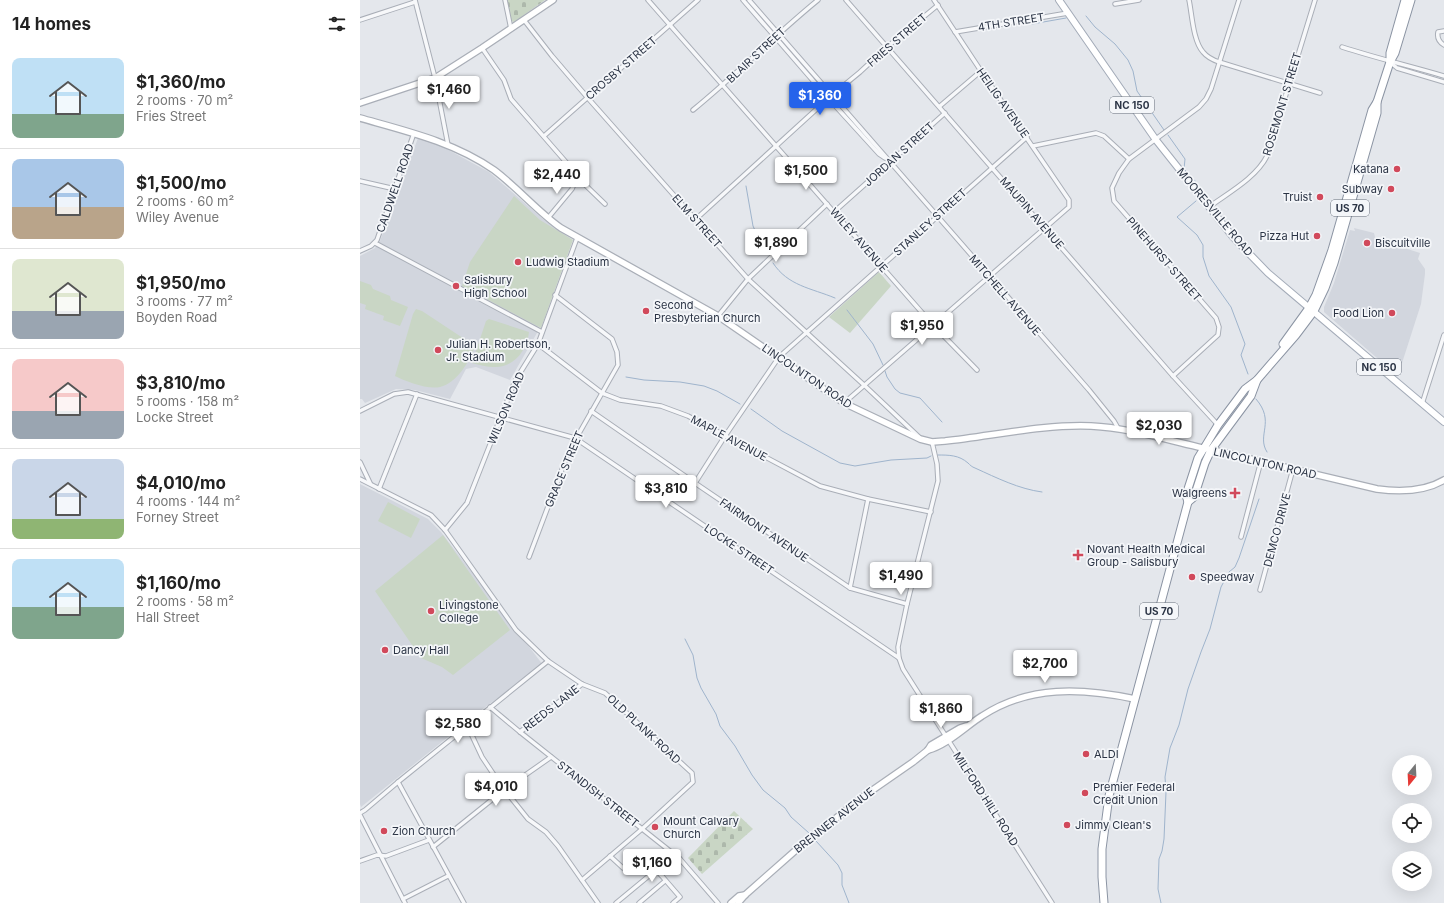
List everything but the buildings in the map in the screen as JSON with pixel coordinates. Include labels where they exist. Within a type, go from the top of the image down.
[{"type":"highway","name":"US 70","points":[[1390,62],[1390,53],[1406,0]]},
{"type":"highway","name":"US 70","points":[[1104,903],[1102,849],[1109,796],[1188,502],[1194,497],[1205,463],[1207,449],[1218,425],[1245,389],[1257,380],[1296,335],[1325,288],[1334,263],[1377,113],[1377,102],[1390,62],[1395,53],[1411,0]]},
{"type":"highway","name":"US 70","points":[[1207,449],[1251,396],[1257,380]]},
{"type":"main road","name":"MOORESVILLE ROAD","points":[[1059,0],[1156,140],[1233,237],[1260,264],[1311,309],[1444,422]]},
{"type":"street","points":[[504,0],[511,29]]},
{"type":"street","points":[[360,103],[434,78],[511,29],[553,0]]},
{"type":"street","name":"WILEY AVENUE","points":[[648,0],[934,326],[977,370]]},
{"type":"street","name":"CROSBY STREET","points":[[544,136],[698,0]]},
{"type":"street","name":"MITCHELL AVENUE","points":[[743,0],[832,95],[988,276],[1089,390],[1118,428]]},
{"type":"street","name":"MITCHELL AVENUE","points":[[749,0],[828,98],[879,154],[890,162]]},
{"type":"street","name":"BLAIR STREET","points":[[693,110],[818,0]]},
{"type":"street","name":"MAUPIN AVENUE","points":[[846,0],[940,106],[1173,376],[1218,425]]},
{"type":"street","name":"HEILIG AVENUE","points":[[934,0],[1069,200],[1068,207],[1045,228]]},
{"type":"street","points":[[1115,4],[1139,0]]},
{"type":"street","points":[[1189,0],[1196,39],[1199,47],[1209,58],[1320,93]]},
{"type":"street","name":"PINEHURST STREET","points":[[1173,376],[1218,335],[1219,327],[1216,318],[1114,201],[1112,188],[1119,173],[1129,159],[1199,107],[1206,99],[1211,89],[1239,0]]},
{"type":"street","name":"ROSEMONT STREET","points":[[1209,207],[1250,177],[1263,163],[1267,156],[1315,0]]},
{"type":"street","points":[[360,20],[415,1],[434,78],[448,145]]},
{"type":"street","name":"FRIES STREET","points":[[696,219],[828,98],[938,5]]},
{"type":"street","name":"4TH STREET","points":[[955,32],[1068,13]]},
{"type":"street","name":"ELM STREET","points":[[524,20],[587,97],[748,279],[864,385],[920,439]]},
{"type":"street","points":[[1444,31],[1438,32],[1438,37],[1444,45]]},
{"type":"street","points":[[1342,47],[1390,62],[1399,62],[1444,76]]},
{"type":"street","points":[[482,48],[504,80],[511,99],[572,169],[576,177],[605,204]]},
{"type":"street","points":[[1390,62],[1397,68],[1444,82]]},
{"type":"street","points":[[940,106],[981,71]]},
{"type":"street","name":"JORDAN STREET","points":[[834,212],[945,113]]},
{"type":"street","name":"LINCOLNTON ROAD","points":[[360,118],[414,133],[448,145],[481,162],[518,189],[548,218],[577,238],[718,316],[844,403],[920,439],[932,442],[1053,427],[1090,426],[1118,428],[1364,486],[1393,491],[1412,491],[1443,483]]},
{"type":"street","name":"CALDWELL ROAD","points":[[375,243],[414,133]]},
{"type":"street","points":[[1033,146],[1096,133],[1104,136],[1129,159]]},
{"type":"street","name":"STANLEY STREET","points":[[695,483],[779,357],[1027,137]]},
{"type":"street","points":[[548,218],[575,185],[576,177]]},
{"type":"street","points":[[360,181],[395,189]]},
{"type":"street","points":[[718,316],[748,279],[827,204]]},
{"type":"street","points":[[844,403],[934,326],[988,276],[1045,228]]},
{"type":"street","name":"WILSON ROAD","points":[[445,530],[467,503],[515,381],[538,344],[577,238]]},
{"type":"street","points":[[360,251],[375,243],[542,332]]},
{"type":"street","name":"GRACE STREET","points":[[529,557],[569,451],[618,365],[617,352],[612,339],[555,295]]},
{"type":"street","points":[[1422,404],[1444,335]]},
{"type":"street","name":"MAPLE AVENUE","points":[[538,344],[602,393],[620,400],[661,406],[673,410],[820,486],[868,499],[930,512]]},
{"type":"street","name":"LOCKE STREET","points":[[360,411],[398,393],[408,392],[576,438],[899,658]]},
{"type":"street","points":[[379,489],[417,394]]},
{"type":"street","name":"FAIRMONT AVENUE","points":[[591,411],[850,588],[907,604]]},
{"type":"street","name":"MILFORD HILL ROAD","points":[[932,442],[937,464],[938,481],[907,604],[898,647],[899,658],[903,669],[1052,903]]},
{"type":"street","points":[[1241,537],[1261,461]]},
{"type":"street","points":[[360,462],[370,484]]},
{"type":"street","name":"DEMCO DRIVE","points":[[1260,590],[1293,469]]},
{"type":"street","name":"OLD PLANK ROAD","points":[[360,479],[431,515],[445,530],[516,630],[548,661],[582,684],[605,693],[692,773],[693,782],[642,829]]},
{"type":"street","points":[[850,588],[868,499]]},
{"type":"street","points":[[405,903],[360,814],[548,661]]},
{"type":"street","name":"REEDS LANE","points":[[520,732],[582,684]]},
{"type":"street","name":"BRENNER AVENUE","points":[[738,903],[796,850],[884,781],[928,750],[934,749],[947,738],[962,731],[966,726],[1000,706],[1038,694],[1070,691],[1106,693],[1135,699]]},
{"type":"street","name":"STANDISH STREET","points":[[490,707],[680,859],[718,903]]},
{"type":"street","points":[[468,727],[485,762],[504,790],[525,816],[546,832],[558,846],[598,903]]},
{"type":"street","points":[[433,847],[504,790],[551,757]]},
{"type":"street","points":[[398,782],[464,903]]},
{"type":"street","points":[[582,880],[642,829]]},
{"type":"street","points":[[360,861],[374,856],[386,856],[429,840]]},
{"type":"street","points":[[610,856],[625,869],[628,869],[640,859],[646,858],[680,897],[673,903]]},
{"type":"street","points":[[661,875],[680,859]]},
{"type":"street","points":[[616,903],[656,870]]},
{"type":"street","points":[[403,899],[448,876]]},
{"type":"street","points":[[638,903],[666,881]]},
{"type":"street","name":"BRENNER AVENUE","points":[[731,903],[739,896],[745,895]]},
{"type":"shaded area","name":"Salisbury High School","points":[[418,138],[443,147],[489,172],[543,219],[571,239],[539,316],[537,333],[510,380],[476,367],[466,369],[450,399],[415,390],[396,389],[365,403],[362,399],[360,399],[360,256],[375,248],[380,241]]},
{"type":"shaded area","points":[[1354,228],[1374,233],[1375,237],[1382,239],[1386,243],[1387,241],[1392,242],[1392,244],[1420,253],[1418,259],[1425,269],[1421,304],[1402,363],[1397,364],[1392,368],[1392,371],[1324,312],[1324,307],[1334,283],[1350,230],[1355,231]]},
{"type":"shaded area","name":"Livingstone College","points":[[360,484],[428,519],[441,532],[543,665],[484,708],[361,807],[360,804]]},
{"type":"green space","points":[[507,0],[545,0],[514,22],[511,21]]},
{"type":"green space","name":"Ludwig Stadium","points":[[514,196],[540,220],[573,240],[541,328],[462,286],[470,262]]},
{"type":"green space","points":[[879,272],[891,286],[850,333],[829,317]]},
{"type":"green space","points":[[360,281],[371,285],[373,289],[390,296],[391,300],[408,307],[400,326],[383,320],[384,316],[365,309],[366,305],[360,303]]},
{"type":"green space","name":"Julian H. Robertson, Jr. Stadium","points":[[416,309],[422,311],[475,346],[462,371],[446,385],[435,388],[423,386],[395,376],[413,314]]},
{"type":"green space","points":[[489,319],[529,332],[526,345],[518,357],[501,367],[483,366],[472,363],[486,321]]},
{"type":"green space","points":[[388,502],[420,519],[411,538],[378,521]]},
{"type":"green space","points":[[443,535],[510,630],[453,675],[442,667],[421,658],[375,591]]},
{"type":"green space","points":[[734,811],[753,829],[702,874],[688,858]]},
{"type":"waterway","points":[[1086,16],[1095,27],[1115,44],[1128,60],[1133,71],[1137,91],[1164,130]]},
{"type":"waterway","points":[[1032,24],[1066,18]]},
{"type":"waterway","points":[[1168,135],[1185,159],[1184,169],[1197,183]]},
{"type":"waterway","points":[[746,186],[753,226],[758,237],[768,251]]},
{"type":"waterway","points":[[1196,201],[1177,217],[1197,235],[1203,245],[1203,257],[1209,276],[1231,307],[1245,344],[1241,355],[1248,374]]},
{"type":"waterway","points":[[773,263],[779,271],[793,282],[835,298]]},
{"type":"waterway","points":[[847,310],[873,344],[883,365]]},
{"type":"waterway","points":[[885,371],[895,389],[900,393],[920,398],[942,422]]},
{"type":"waterway","points":[[626,377],[644,380],[680,382],[704,386],[717,391],[740,404]]},
{"type":"waterway","points":[[1256,399],[1262,407],[1265,415],[1263,440],[1267,452]]},
{"type":"waterway","points":[[751,409],[782,431],[840,463],[855,466],[891,460],[927,458],[931,456]]},
{"type":"waterway","points":[[938,455],[950,455],[957,457],[965,460],[973,467],[1016,486],[1042,492]]},
{"type":"waterway","points":[[1161,903],[1158,889],[1159,859],[1164,839],[1166,792],[1165,777],[1170,748],[1179,725],[1188,689],[1210,629],[1221,587],[1229,572],[1235,567],[1239,558],[1259,499]]},
{"type":"waterway","points":[[685,639],[693,655],[697,678],[701,688],[716,714],[720,726],[735,746],[752,775],[763,790],[785,808],[791,817],[809,833]]},
{"type":"waterway","points":[[816,841],[838,865],[842,873],[842,885],[849,903]]},
{"type":"place","name":"Katana","points":[[1397,169]]},
{"type":"place","name":"Subway","points":[[1391,189]]},
{"type":"place","name":"Truist","points":[[1320,197]]},
{"type":"place","name":"Pizza Hut","points":[[1317,236]]},
{"type":"place","name":"Biscuitville","points":[[1367,243]]},
{"type":"place","name":"Ludwig Stadium","points":[[518,262]]},
{"type":"place","name":"Salisbury High School","points":[[456,286]]},
{"type":"place","name":"Second Presbyterian Church","points":[[646,311]]},
{"type":"place","name":"Food Lion","points":[[1392,313]]},
{"type":"place","name":"Julian H. Robertson, Jr. Stadium","points":[[438,350]]},
{"type":"place","name":"Walgreens","points":[[1235,493]]},
{"type":"place","name":"Novant Health Medical Group - Salisbury","points":[[1078,555]]},
{"type":"place","name":"Speedway","points":[[1192,577]]},
{"type":"place","name":"Livingstone College","points":[[431,611]]},
{"type":"place","name":"Dancy Hall","points":[[385,650]]},
{"type":"place","name":"ALDI","points":[[1086,754]]},
{"type":"place","name":"Premier Federal Credit Union","points":[[1085,793]]},
{"type":"place","name":"Jimmy Clean's","points":[[1067,825]]},
{"type":"place","name":"Mount Calvary Church","points":[[655,827]]},
{"type":"place","name":"Zion Church","points":[[384,831]]}]
